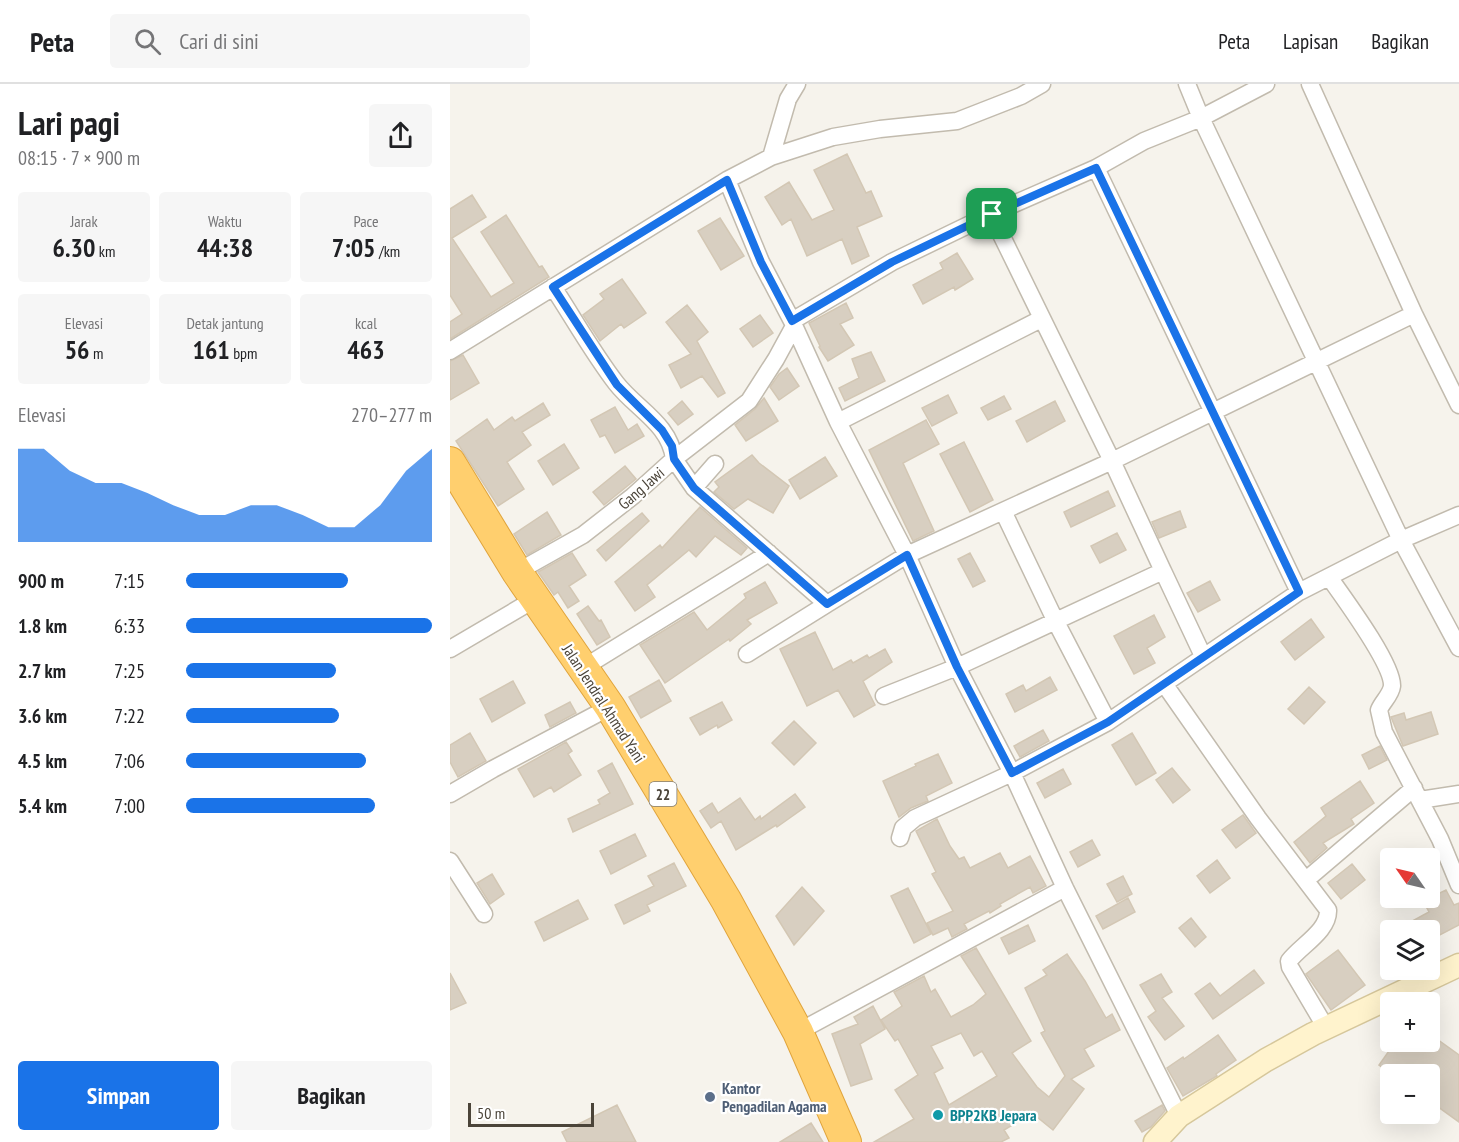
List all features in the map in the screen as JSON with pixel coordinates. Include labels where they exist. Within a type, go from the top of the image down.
[{"type":"highway","name":"Jalan Jendral Ahmad Yani","points":[[450,462],[517,572],[610,707],[726,900],[798,1032],[846,1142]]},
{"type":"street","points":[[771,157],[788,99],[797,84]]},
{"type":"street","points":[[450,351],[727,180],[771,157],[833,137],[864,131],[957,122],[1021,96],[1042,84]]},
{"type":"street","points":[[1187,84],[1401,540],[1459,648]]},
{"type":"street","points":[[827,604],[694,488],[674,459],[749,400],[793,324],[892,262],[1096,168],[1144,141],[1201,118],[1266,84]]},
{"type":"street","points":[[1310,84],[1414,314],[1459,405]]},
{"type":"street","points":[[1096,168],[1299,592]]},
{"type":"street","points":[[727,180],[761,262],[793,324],[838,422],[907,555],[957,667],[1012,773],[1065,888],[1179,1116]]},
{"type":"street","points":[[992,214],[1041,319],[1112,461],[1203,656]]},
{"type":"street","name":"Gang Jawi","points":[[517,572],[583,535],[633,496],[674,459],[672,446],[662,430],[617,385],[553,287]]},
{"type":"street","points":[[747,654],[907,555],[1214,413],[1414,314]]},
{"type":"street","points":[[838,422],[1041,319]]},
{"type":"street","points":[[694,488],[715,464]]},
{"type":"street","points":[[1004,511],[1056,622],[1108,722]]},
{"type":"street","points":[[900,838],[903,828],[915,818],[1012,773],[1108,722],[1299,592],[1401,540],[1459,514]]},
{"type":"street","points":[[583,668],[769,553]]},
{"type":"street","points":[[884,696],[957,667],[1163,571]]},
{"type":"street","points":[[1329,577],[1377,646],[1391,681],[1390,691],[1380,706],[1379,717],[1459,885]]},
{"type":"street","points":[[450,649],[535,599]]},
{"type":"street","points":[[1165,685],[1258,818],[1328,910],[1328,917],[1322,927],[1289,961],[1290,968],[1326,1028]]},
{"type":"street","points":[[450,794],[610,707]]},
{"type":"street","points":[[1306,880],[1417,794],[1459,794]]},
{"type":"street","points":[[450,861],[484,914]]},
{"type":"street","points":[[798,1032],[1065,888]]},
{"type":"street","points":[[1155,1142],[1179,1116],[1266,1060],[1326,1028],[1459,965]]},
{"type":"building","points":[[847,154],[866,193],[871,191],[882,216],[857,227],[869,256],[852,264],[842,239],[807,256],[791,219],[782,225],[765,197],[789,182],[812,220],[834,210],[814,170]]},
{"type":"building","points":[[472,195],[486,217],[452,238],[491,297],[514,283],[481,232],[506,215],[539,267],[542,266],[549,277],[450,339],[450,322],[462,314],[450,295],[450,209]]},
{"type":"building","points":[[720,218],[744,256],[721,270],[698,231]]},
{"type":"building","points":[[957,253],[973,279],[923,304],[913,285],[943,269],[940,263]]},
{"type":"building","points":[[622,279],[646,313],[624,328],[621,324],[600,341],[583,315],[604,299],[600,294]]},
{"type":"building","points":[[846,303],[853,318],[840,324],[854,345],[828,361],[809,323]]},
{"type":"building","points":[[687,305],[708,332],[697,341],[725,393],[718,397],[702,376],[681,388],[669,365],[691,354],[666,322]]},
{"type":"building","points":[[760,315],[773,333],[753,347],[740,329]]},
{"type":"building","points":[[871,352],[885,381],[845,401],[839,388],[859,378],[852,359]]},
{"type":"building","points":[[463,355],[479,383],[450,400],[450,361]]},
{"type":"building","points":[[787,368],[799,386],[779,400],[770,387],[779,374]]},
{"type":"building","points":[[948,395],[957,413],[932,426],[922,408]]},
{"type":"building","points":[[1004,396],[1011,409],[988,420],[981,408]]},
{"type":"building","points":[[764,398],[778,421],[746,441],[735,425],[755,409]]},
{"type":"building","points":[[682,401],[693,414],[678,425],[668,413]]},
{"type":"building","points":[[1055,401],[1065,421],[1027,442],[1016,421]]},
{"type":"building","points":[[543,403],[550,415],[522,432],[531,445],[507,462],[524,489],[498,506],[456,441],[487,419],[494,430],[512,417],[515,421]]},
{"type":"building","points":[[615,407],[628,430],[637,424],[644,436],[615,453],[605,435],[600,437],[591,420]]},
{"type":"building","points":[[926,420],[939,444],[903,463],[934,531],[913,541],[869,450]]},
{"type":"building","points":[[964,442],[993,500],[970,512],[940,454]]},
{"type":"building","points":[[564,444],[579,468],[553,485],[538,461]]},
{"type":"building","points":[[752,455],[789,486],[773,513],[748,499],[734,509],[714,492],[719,487],[715,482]]},
{"type":"building","points":[[825,457],[837,476],[800,499],[789,480]]},
{"type":"building","points":[[625,466],[636,479],[604,505],[593,492]]},
{"type":"building","points":[[1108,491],[1115,506],[1071,527],[1064,512]]},
{"type":"building","points":[[700,507],[747,548],[741,555],[715,536],[696,557],[689,550],[647,585],[655,597],[635,611],[615,582],[660,545],[662,548]]},
{"type":"building","points":[[1180,511],[1186,527],[1159,538],[1152,522]]},
{"type":"building","points":[[547,512],[561,535],[527,555],[514,534]]},
{"type":"building","points":[[642,513],[649,521],[606,561],[597,550]]},
{"type":"building","points":[[1117,533],[1126,550],[1100,563],[1091,546]]},
{"type":"building","points":[[572,553],[586,575],[569,586],[579,601],[568,608],[558,592],[554,595],[538,572]]},
{"type":"building","points":[[970,553],[985,581],[973,587],[958,559]]},
{"type":"building","points":[[1210,581],[1220,600],[1198,612],[1187,593]]},
{"type":"building","points":[[765,582],[777,603],[747,620],[751,624],[730,641],[729,639],[665,683],[640,645],[694,612],[707,630],[746,598],[744,594]]},
{"type":"building","points":[[588,606],[599,621],[601,620],[610,637],[597,645],[577,614]]},
{"type":"building","points":[[1154,615],[1165,637],[1147,648],[1155,663],[1134,674],[1114,636]]},
{"type":"building","points":[[1311,619],[1324,637],[1295,660],[1281,642]]},
{"type":"building","points":[[815,632],[833,670],[851,660],[853,663],[867,655],[869,658],[885,649],[892,662],[863,681],[875,705],[854,717],[838,690],[807,706],[780,649]]},
{"type":"building","points":[[1050,677],[1057,690],[1015,712],[1006,694],[1023,685],[1026,691]]},
{"type":"building","points":[[659,680],[671,701],[641,718],[629,697]]},
{"type":"building","points":[[513,681],[525,703],[492,722],[480,699]]},
{"type":"building","points":[[1309,687],[1325,702],[1304,724],[1288,709]]},
{"type":"building","points":[[570,702],[576,713],[550,727],[545,715]]},
{"type":"building","points":[[722,702],[732,720],[718,728],[717,725],[700,735],[690,718]]},
{"type":"building","points":[[1431,712],[1438,734],[1403,746],[1391,717],[1404,713],[1406,720]]},
{"type":"building","points":[[794,721],[816,743],[794,765],[772,743]]},
{"type":"building","points":[[1043,730],[1049,741],[1020,757],[1014,746]]},
{"type":"building","points":[[470,733],[486,761],[458,777],[450,762],[450,745]]},
{"type":"building","points":[[1132,733],[1156,773],[1136,785],[1112,745]]},
{"type":"building","points":[[566,742],[572,751],[568,754],[581,775],[554,792],[551,787],[534,797],[518,769]]},
{"type":"building","points":[[1380,746],[1387,760],[1369,769],[1362,755]]},
{"type":"building","points":[[938,754],[952,783],[926,796],[928,801],[911,808],[899,817],[883,781]]},
{"type":"building","points":[[612,763],[633,804],[573,832],[568,819],[600,804],[598,800],[610,793],[598,771]]},
{"type":"building","points":[[1172,768],[1190,790],[1173,803],[1156,780]]},
{"type":"building","points":[[1063,769],[1071,784],[1045,798],[1037,783]]},
{"type":"building","points":[[1360,781],[1374,803],[1351,819],[1354,824],[1323,843],[1327,848],[1310,863],[1294,842],[1326,816],[1321,808]]},
{"type":"building","points":[[795,794],[805,807],[777,827],[776,825],[736,850],[721,821],[711,828],[700,811],[712,803],[718,813],[740,798],[755,820],[760,816],[761,819]]},
{"type":"building","points":[[1243,815],[1256,833],[1236,848],[1222,830]]},
{"type":"building","points":[[937,819],[950,846],[959,859],[964,857],[970,868],[1000,853],[1008,868],[1030,856],[1046,886],[1033,893],[1030,887],[1000,904],[1001,906],[990,913],[989,911],[964,924],[967,929],[952,937],[948,928],[933,935],[927,923],[953,911],[932,874],[936,872],[916,831]]},
{"type":"building","points":[[635,834],[646,856],[611,874],[600,851]]},
{"type":"building","points":[[1092,840],[1100,855],[1078,867],[1070,852]]},
{"type":"building","points":[[1217,860],[1230,878],[1210,893],[1197,876]]},
{"type":"building","points":[[674,863],[686,886],[647,905],[650,911],[624,924],[615,905],[654,886],[648,876]]},
{"type":"building","points":[[1352,864],[1365,880],[1341,899],[1328,883]]},
{"type":"building","points":[[492,874],[504,894],[490,904],[477,883]]},
{"type":"building","points":[[1123,876],[1132,894],[1117,902],[1107,884]]},
{"type":"building","points":[[802,887],[824,911],[794,945],[776,916]]},
{"type":"building","points":[[908,888],[931,934],[914,943],[891,896]]},
{"type":"building","points":[[1446,890],[1454,905],[1459,903],[1459,925],[1440,935],[1440,920],[1414,920],[1429,912],[1427,908],[1440,908],[1440,893]]},
{"type":"building","points":[[1128,898],[1135,912],[1103,929],[1096,916]]},
{"type":"building","points":[[578,900],[588,919],[544,941],[535,922]]},
{"type":"building","points":[[1191,918],[1206,937],[1195,947],[1179,928]]},
{"type":"building","points":[[1028,925],[1035,941],[1009,954],[1001,938]]},
{"type":"building","points":[[976,948],[1031,1041],[1012,1053],[1037,1087],[1049,1097],[1065,1076],[1041,1033],[1045,1031],[1025,988],[1047,975],[1043,970],[1067,954],[1106,1018],[1112,1014],[1120,1030],[1084,1049],[1094,1066],[1071,1079],[1084,1089],[1053,1130],[1032,1113],[1004,1130],[1009,1138],[1001,1142],[874,1142],[914,1119],[895,1090],[918,1075],[898,1039],[895,1041],[881,1020],[902,1006],[894,992],[924,976],[931,992],[935,989],[951,1017],[973,1005],[986,994],[961,956]],"holes":[[[961,1033],[974,1056],[982,1051],[997,1076],[949,1105],[934,1073],[943,1068],[931,1046]]]},
{"type":"building","points":[[1338,950],[1365,985],[1331,1010],[1306,974]]},
{"type":"building","points":[[1254,970],[1264,983],[1213,1019],[1195,994],[1210,983],[1220,996]]},
{"type":"building","points":[[450,973],[466,1003],[450,1010]]},
{"type":"building","points":[[1161,974],[1172,992],[1162,998],[1184,1026],[1165,1040],[1148,1017],[1156,1011],[1140,985]]},
{"type":"building","points":[[873,1006],[885,1029],[860,1044],[872,1079],[851,1086],[832,1034],[858,1024],[854,1017]]},
{"type":"building","points":[[1218,1035],[1236,1060],[1216,1074],[1217,1076],[1183,1096],[1167,1068]]},
{"type":"building","points":[[1440,1041],[1459,1055],[1459,1122],[1440,1108],[1440,1064],[1379,1065],[1388,1052],[1440,1052]]},
{"type":"building","points":[[617,1105],[636,1142],[567,1142],[562,1132]]},
{"type":"building","points":[[1162,1105],[1165,1111],[1151,1127],[1142,1132],[1135,1121]]},
{"type":"building","points":[[811,1123],[823,1142],[780,1142]]},
{"type":"place","name":"Kantor Pengadilan Agama","points":[[710,1097]]},
{"type":"place","name":"BPP2KB Jepara","points":[[938,1115]]},
{"type":"route","points":[[1096,168],[1299,592],[1108,722],[1012,773],[957,667],[907,555],[827,604],[694,488],[674,459],[669,439],[647,413],[617,385],[553,287],[727,180],[761,262],[792,321],[892,262],[992,214],[1096,168]]}]
